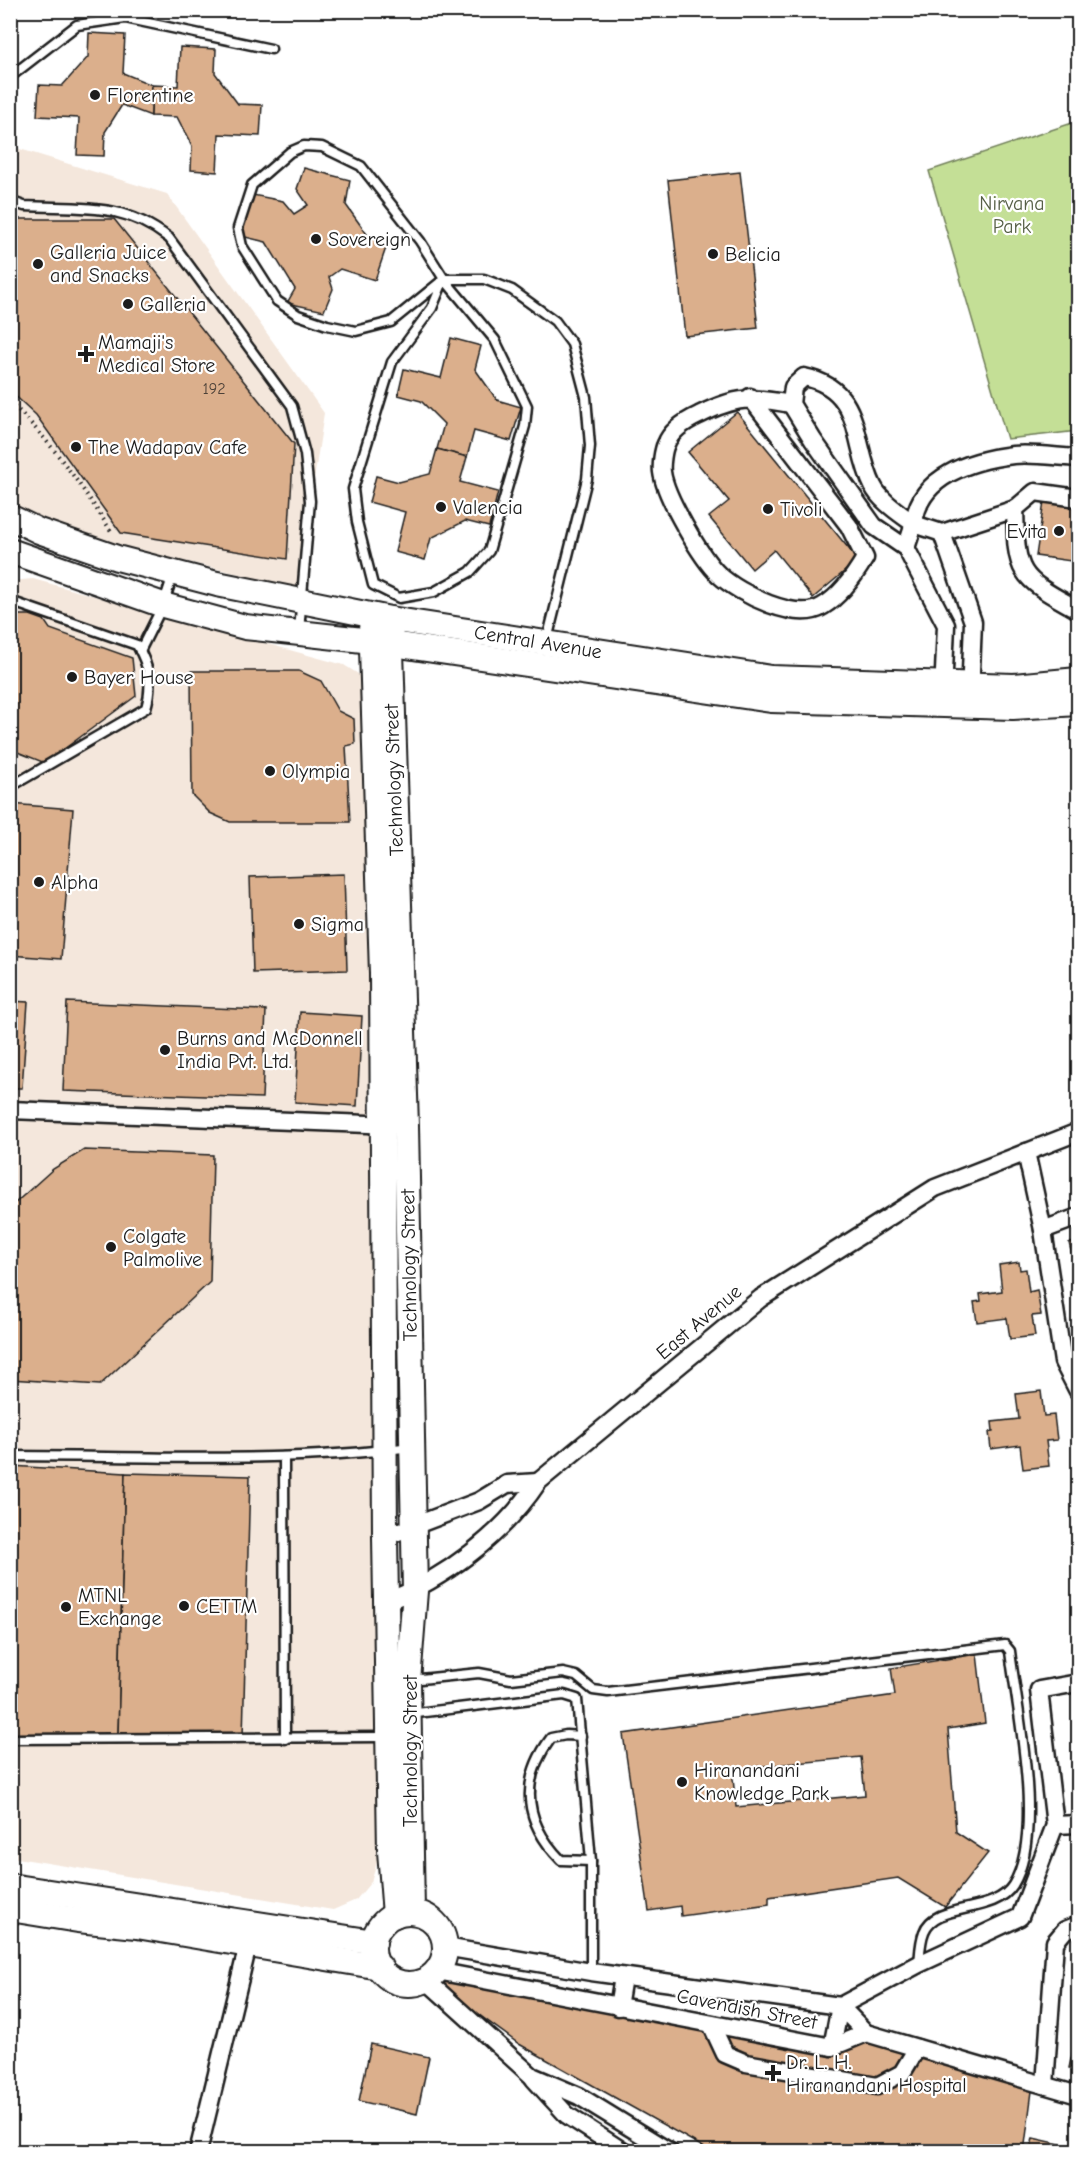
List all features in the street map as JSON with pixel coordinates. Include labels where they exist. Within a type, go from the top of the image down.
[{"type":"street","points":[[943,694],[946,625],[906,548],[874,526],[813,440],[791,404],[793,387],[804,377],[823,381],[851,411],[873,488],[914,524],[942,533],[1015,509],[1021,501],[1035,492],[1078,498]]},
{"type":"street","points":[[750,397],[849,526],[865,558],[843,588],[822,607],[792,612],[757,598],[719,575],[681,521],[662,472],[666,444],[683,422],[717,405],[750,397],[791,404]]},
{"type":"street","points":[[906,548],[914,524],[915,510],[943,474],[971,464],[1014,455],[1078,458]]},
{"type":"street","points":[[1015,509],[1020,557],[1024,571],[1039,585],[1078,610]]},
{"type":"street","name":"Central Avenue","points":[[10,517],[39,531],[117,558],[173,574],[380,617],[771,678],[943,694],[1078,703]]},
{"type":"street","points":[[942,533],[973,622],[970,695]]},
{"type":"street","name":"Central Avenue","points":[[10,552],[163,605],[245,627],[381,643],[771,700],[943,694]]},
{"type":"street","points":[[110,587],[117,558]]},
{"type":"street","name":"Technology Street","points":[[380,617],[394,1125],[412,1447],[414,1528],[415,1591],[408,1680],[398,1726],[403,1914]]},
{"type":"street","points":[[946,633],[973,632]]},
{"type":"street","name":"Central Avenue","points":[[970,695],[1014,686],[1078,680]]},
{"type":"street","points":[[10,1110],[394,1125],[384,1451],[386,1602],[398,1726]]},
{"type":"street","name":"East Avenue","points":[[386,1602],[415,1591],[471,1552],[521,1508],[538,1482],[760,1298],[935,1188],[1078,1132]]},
{"type":"street","points":[[1026,1152],[1043,1230],[1063,1362],[1078,1391]]},
{"type":"street","points":[[1043,1230],[1078,1217]]},
{"type":"street","points":[[385,1537],[414,1528],[479,1501],[507,1484],[538,1482]]},
{"type":"street","points":[[832,2047],[840,2006],[919,1964],[1020,1917],[1055,1825],[1039,1690],[1078,1683]]},
{"type":"street","points":[[1055,1825],[1078,1824]]},
{"type":"street","points":[[10,1886],[251,1935],[380,1967]]},
{"type":"street","points":[[10,1909],[251,1935],[374,1942]]},
{"type":"street","points":[[403,1914],[424,1915],[435,1923],[442,1934],[445,1947],[443,1960],[431,1976],[414,1983],[400,1982],[389,1977],[380,1967],[374,1955],[374,1942],[379,1929],[403,1914]]},
{"type":"street","points":[[1045,2085],[1055,1942],[1065,1930],[1078,1925]]},
{"type":"street","points":[[198,2151],[251,1935]]},
{"type":"street","name":"Cavendish Street","points":[[431,1976],[542,1993],[832,2047],[866,2032],[840,2006],[624,1977],[445,1947]]},
{"type":"street","points":[[542,1993],[544,1964]]},
{"type":"street","points":[[431,1976],[532,2076],[567,2115],[624,2151]]},
{"type":"street","points":[[618,2007],[624,1977]]},
{"type":"street","points":[[711,2024],[725,2054],[746,2063],[877,2086],[902,2073],[917,2048]]},
{"type":"street","points":[[866,2032],[1078,2095]]},
{"type":"street","points":[[532,2076],[579,2096],[670,2151]]},
{"type":"street","points":[[598,2135],[608,2114]]},
{"type":"lane","points":[[10,74],[15,73],[77,25],[122,14],[272,49]]},
{"type":"lane","points":[[444,279],[432,308],[392,362],[353,489],[357,522],[374,585],[399,598],[434,592],[470,572],[489,551],[525,426],[527,406],[495,340],[444,279],[420,241],[361,166],[322,147],[304,146],[290,152],[252,185],[238,228],[242,246],[277,301],[298,315],[327,325],[356,331],[391,322],[444,279],[484,279],[512,290],[555,321],[572,344],[586,397],[590,446],[587,479],[547,644]]},
{"type":"lane","points":[[10,201],[24,206],[117,210],[148,222],[168,238],[291,406],[305,454],[309,501],[299,634]]},
{"type":"lane","points":[[140,651],[163,605],[173,574]]},
{"type":"lane","points":[[10,601],[137,645],[150,675],[150,694],[146,708],[10,787]]},
{"type":"lane","points":[[10,1456],[284,1456],[370,1454],[412,1447]]},
{"type":"lane","points":[[284,1456],[285,1739]]},
{"type":"lane","points":[[408,1680],[479,1673],[511,1678],[563,1673],[576,1676],[593,1689],[608,1692],[1005,1646],[1010,1651],[1025,1779],[1028,1827],[1025,1856],[1012,1887],[996,1901],[937,1917],[928,1923],[924,1932],[919,1964]]},
{"type":"lane","points":[[10,1739],[285,1739],[398,1726],[564,1695],[577,1699],[591,1861],[591,1972]]},
{"type":"lane","points":[[582,1736],[566,1735],[551,1738],[536,1758],[530,1784],[532,1813],[545,1844],[561,1860],[591,1861]]},
{"type":"path","points":[[10,402],[38,428],[81,485],[111,532],[117,558]]},
{"type":"shaded area","name":"Galleria","points":[[10,146],[167,194],[324,413],[298,588],[65,533],[23,513],[11,499]]},
{"type":"shaded area","points":[[33,579],[344,665],[363,677],[368,787],[380,1853],[371,1882],[356,1900],[333,1910],[11,1857],[10,581]]},
{"type":"green space","name":"Nirvana Park","points":[[1078,121],[1078,431],[1007,439],[929,171]]},
{"type":"building","name":"Florentine","points":[[89,33],[125,35],[123,73],[152,85],[151,116],[122,105],[105,132],[104,156],[77,155],[79,118],[37,116],[39,85],[62,86],[88,57]]},
{"type":"building","name":"Florentine","points":[[180,47],[216,49],[215,73],[238,104],[262,105],[260,136],[219,134],[217,172],[191,170],[192,146],[177,117],[151,116],[152,85],[178,86]]},
{"type":"building","name":"Sovereign","points":[[304,168],[350,180],[346,205],[369,237],[388,242],[375,280],[340,269],[329,277],[333,289],[324,311],[287,303],[295,289],[266,242],[241,236],[253,195],[283,201],[294,214],[308,205],[297,189]]},
{"type":"building","name":"Belicia","points":[[740,172],[758,328],[685,336],[668,180]]},
{"type":"building","name":"Galleria","points":[[10,219],[114,219],[294,444],[287,559],[121,533],[36,415],[10,391]]},
{"type":"building","name":"Valencia","points":[[451,338],[481,346],[475,369],[497,400],[521,407],[511,441],[474,431],[467,457],[437,449],[444,424],[421,401],[398,395],[404,369],[441,378]]},
{"type":"building","name":"Tivoli","points":[[737,412],[858,560],[813,598],[774,550],[752,569],[709,517],[729,501],[688,452]]},
{"type":"building","name":"Valencia","points":[[437,449],[467,457],[460,482],[498,492],[489,527],[465,521],[431,538],[425,560],[395,552],[405,512],[369,502],[376,476],[399,482],[430,474]]},
{"type":"building","name":"Evita","points":[[1044,502],[1078,507],[1078,562],[1036,556]]},
{"type":"building","name":"Bayer House","points":[[17,615],[30,615],[44,620],[50,629],[132,658],[136,696],[45,763],[10,749],[10,620]]},
{"type":"building","name":"Olympia","points":[[191,671],[299,671],[321,681],[338,711],[354,719],[355,744],[346,746],[350,822],[230,822],[210,813],[192,795]]},
{"type":"building","name":"Alpha","points":[[10,804],[73,809],[61,959],[10,955]]},
{"type":"building","name":"Sigma","points":[[344,874],[347,970],[253,973],[250,877]]},
{"type":"building","points":[[10,1001],[28,1002],[22,1088],[10,1088]]},
{"type":"building","name":"Burns and McDonnell India Pvt. Ltd.","points":[[67,1002],[266,1010],[262,1098],[63,1091]]},
{"type":"building","points":[[300,1012],[362,1016],[357,1106],[295,1102]]},
{"type":"building","name":"Colgate Palmolive","points":[[84,1150],[213,1155],[210,1282],[100,1385],[10,1379],[10,1213],[13,1205],[53,1169]]},
{"type":"building","points":[[1078,1231],[1078,1262],[1074,1263],[1069,1243],[1077,1242],[1074,1232]]},
{"type":"building","points":[[1019,1262],[1020,1270],[1026,1269],[1029,1292],[1037,1290],[1041,1315],[1032,1316],[1035,1336],[1010,1339],[1007,1318],[977,1322],[974,1302],[981,1301],[980,1294],[1002,1291],[999,1265]]},
{"type":"building","points":[[1041,1391],[1044,1416],[1054,1415],[1057,1440],[1046,1441],[1049,1466],[1023,1469],[1020,1445],[991,1449],[989,1432],[993,1431],[992,1422],[1019,1419],[1016,1394]]},
{"type":"building","name":"MTNL Exchange","points":[[11,1466],[125,1473],[118,1736],[10,1735]]},
{"type":"building","name":"CETTM","points":[[125,1473],[250,1476],[243,1737],[118,1736]]},
{"type":"building","name":"Hiranandani Knowledge Park","points":[[977,1654],[985,1723],[948,1729],[956,1832],[988,1853],[945,1907],[898,1878],[769,1897],[769,1904],[681,1916],[680,1906],[649,1911],[623,1734],[895,1695],[891,1668]],"holes":[[[861,1757],[865,1795],[736,1807],[732,1769]]]},
{"type":"building","name":"Dr. L. H. Hiranandani Hospital","points":[[464,1979],[768,2039],[866,2039],[1008,2082],[1032,2091],[1024,2152],[712,2152],[519,2044],[434,1982]]},
{"type":"building","points":[[371,2044],[429,2057],[417,2114],[359,2101]]},
{"type":"building","points":[[1073,2050],[1078,2051],[1078,2070],[1069,2068]]},
{"type":"building","points":[[1033,2138],[1078,2148],[1078,2152],[1030,2152]]},
{"type":"place","name":"Florentine","points":[[95,95]]},
{"type":"place","name":"Sovereign","points":[[316,239]]},
{"type":"place","name":"Belicia","points":[[713,254]]},
{"type":"place","name":"Galleria Juice and Snacks","points":[[38,264]]},
{"type":"place","name":"Galleria","points":[[128,304]]},
{"type":"place","name":"Mamaji's Medical Store","points":[[86,354]]},
{"type":"place","name":"The Wadapav Cafe","points":[[76,447]]},
{"type":"place","name":"Valencia","points":[[441,507]]},
{"type":"place","name":"Tivoli","points":[[768,509]]},
{"type":"place","name":"Evita","points":[[1059,531]]},
{"type":"place","name":"Bayer House","points":[[72,677]]},
{"type":"place","name":"Olympia","points":[[270,771]]},
{"type":"place","name":"Alpha","points":[[39,882]]},
{"type":"place","name":"Sigma","points":[[299,924]]},
{"type":"place","name":"Burns and McDonnell India Pvt. Ltd.","points":[[165,1050]]},
{"type":"place","name":"Colgate Palmolive","points":[[111,1247]]},
{"type":"place","name":"CETTM","points":[[184,1606]]},
{"type":"place","name":"MTNL Exchange","points":[[66,1607]]},
{"type":"place","name":"Hiranandani Knowledge Park","points":[[682,1782]]},
{"type":"place","name":"Dr. L. H. Hiranandani Hospital","points":[[773,2073]]}]
